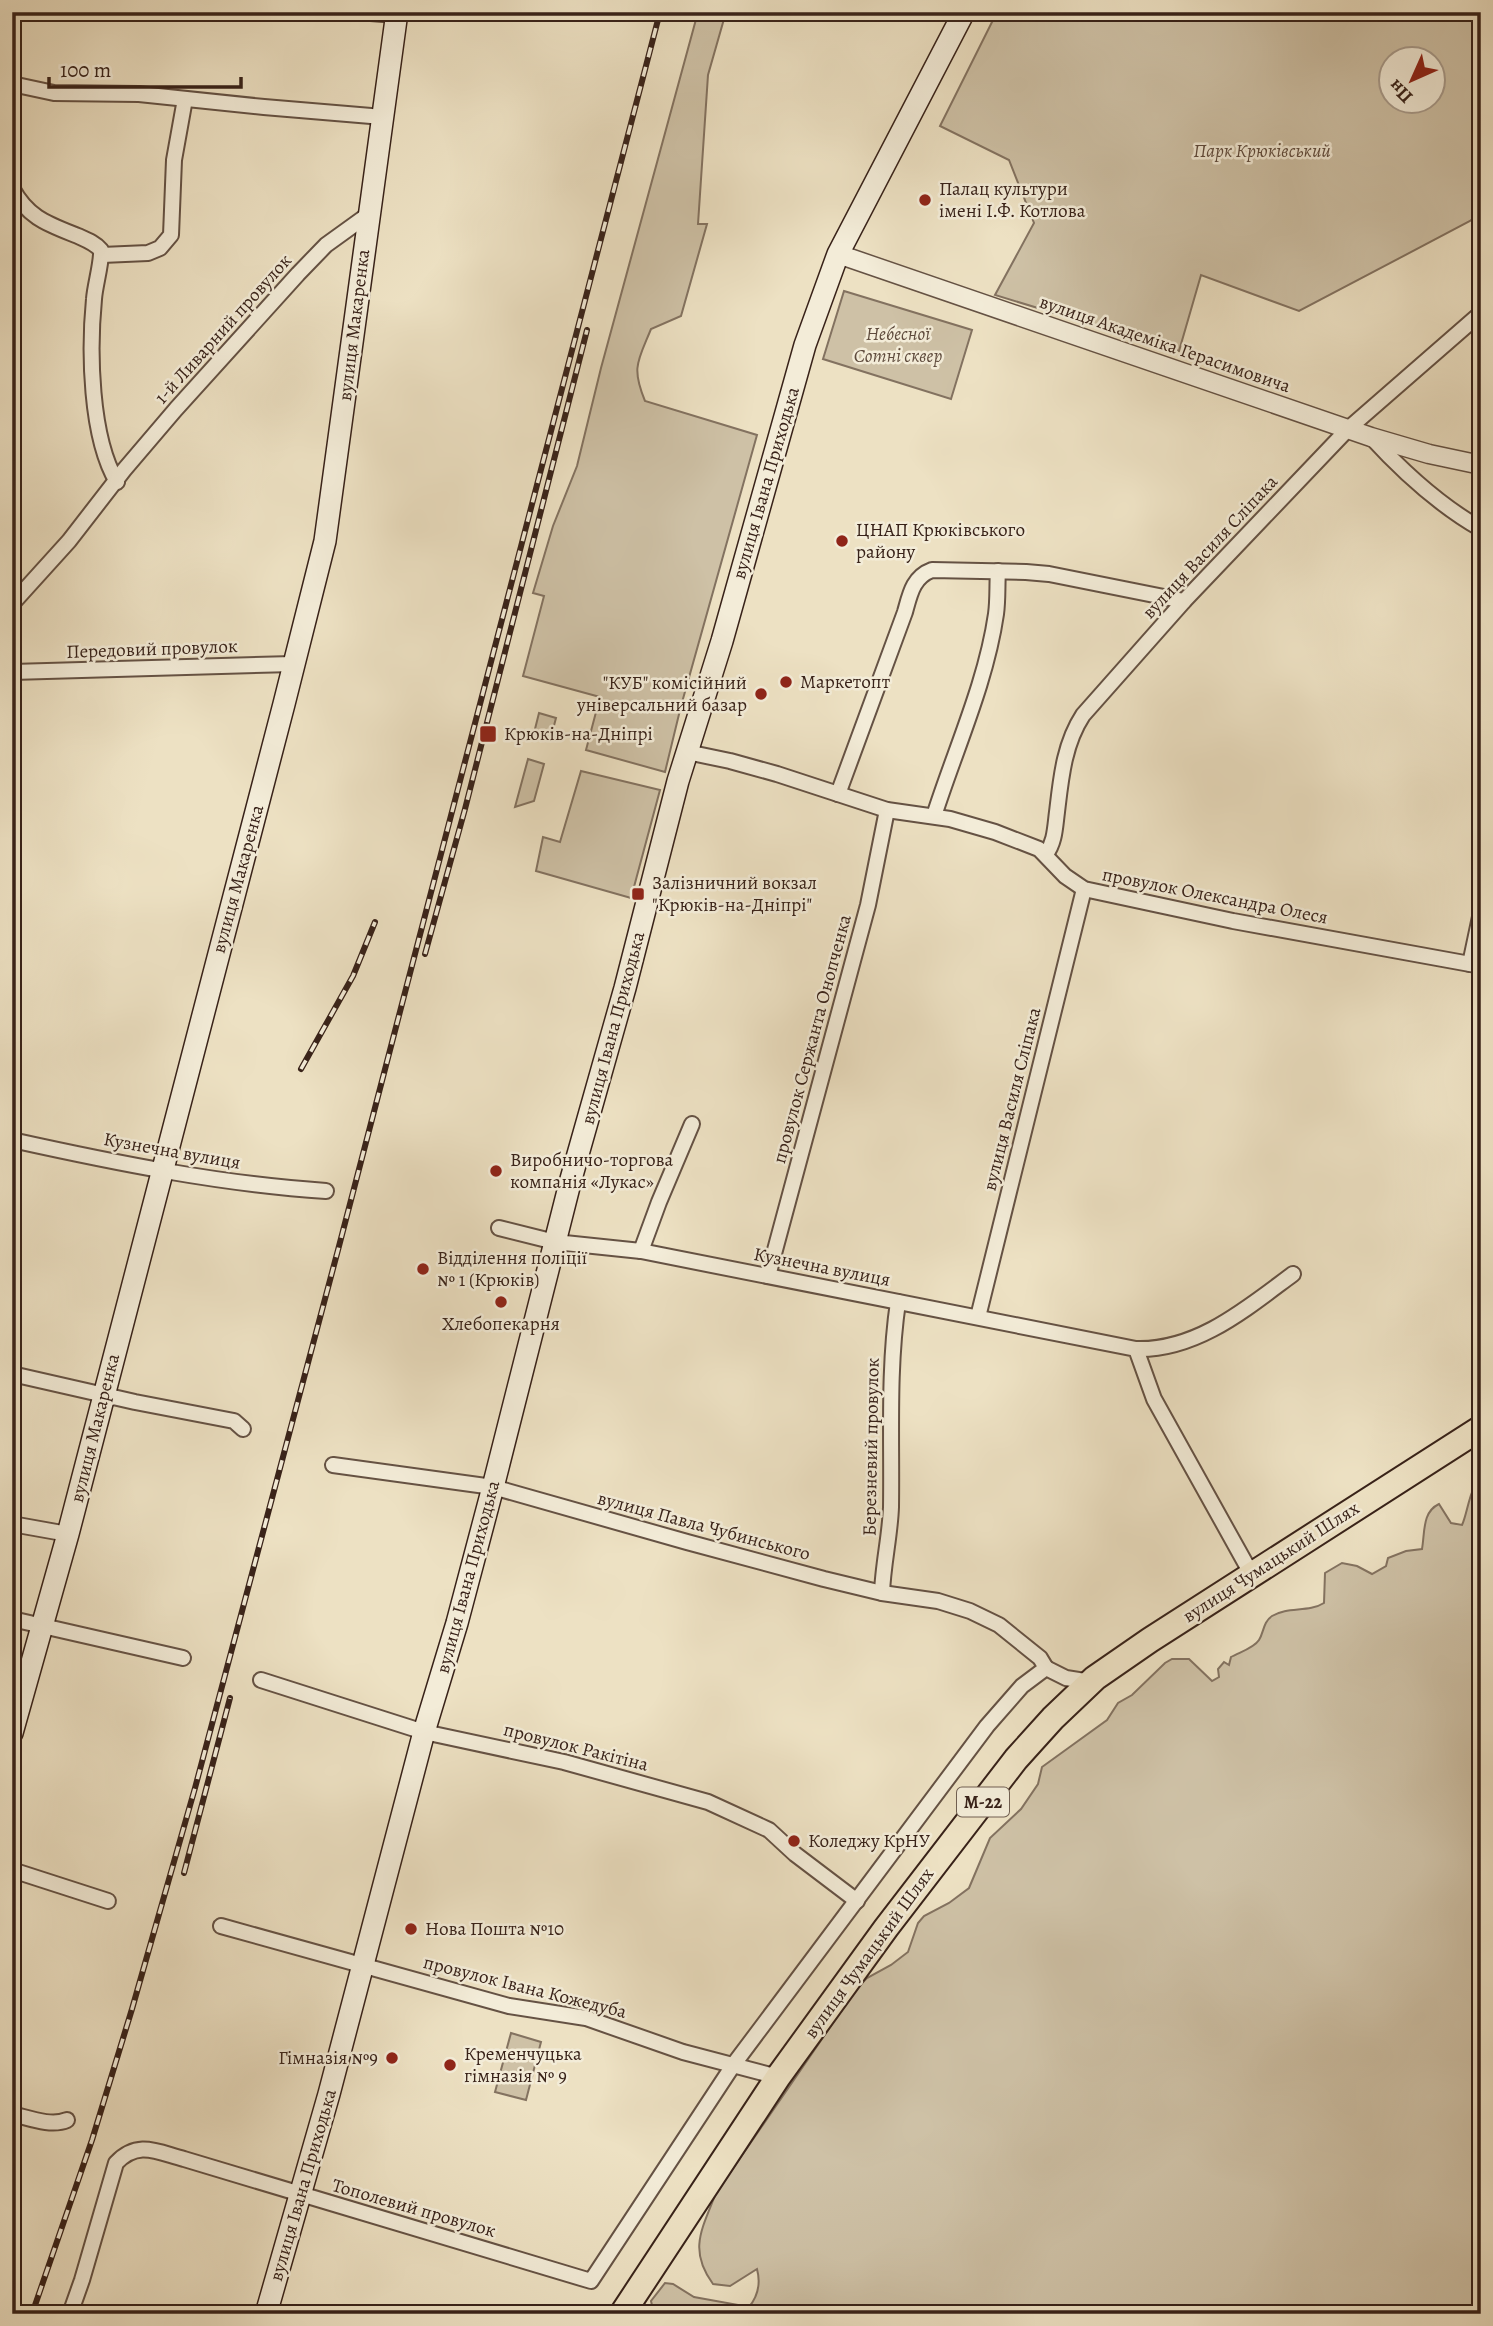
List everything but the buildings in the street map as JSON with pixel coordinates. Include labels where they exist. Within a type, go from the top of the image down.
[{"type":"highway","name":"вулиця Чумацький Шлях","points":[[622,2314],[778,2077],[886,1928],[1016,1759],[1053,1718],[1091,1682],[1150,1640],[1481,1428]]},
{"type":"main road","name":"вулиця Івана Приходька","points":[[266,2314],[363,1965],[424,1732],[494,1487],[555,1242],[687,752],[805,345],[838,254],[964,12]]},
{"type":"main road","name":"вулиця Макаренка","points":[[12,1733],[68,1534],[325,541],[397,14]]},
{"type":"street","points":[[358,12],[397,14]]},
{"type":"street","points":[[12,84],[54,93],[139,94],[383,117]]},
{"type":"street","points":[[102,256],[148,253],[167,243],[171,235],[174,160],[186,99]]},
{"type":"street","points":[[12,188],[27,211],[47,224],[92,242],[101,250],[102,256],[95,280],[93,312],[93,382],[103,452],[117,482]]},
{"type":"street","name":"1-й Ливарний провулок","points":[[12,604],[69,541],[176,409],[315,256],[326,244],[369,214]]},
{"type":"street","name":"вулиця Академіка Герасимовича","points":[[838,254],[1371,437],[1429,454],[1481,465]]},
{"type":"street","name":"вулиця Василя Сліпака","points":[[1046,854],[1054,837],[1065,756],[1073,731],[1090,707],[1184,601],[1348,429],[1481,313]]},
{"type":"street","points":[[1371,437],[1431,494],[1481,529]]},
{"type":"street","points":[[934,816],[992,639],[998,571]]},
{"type":"street","points":[[838,794],[914,585],[925,572],[998,571],[1049,574],[1184,601]]},
{"type":"street","name":"Передовий провулок","points":[[12,672],[293,664]]},
{"type":"street","name":"провулок Олександра Олеся","points":[[687,752],[730,761],[887,810],[934,816],[995,832],[1046,854],[1065,876],[1084,889],[1233,921],[1475,965],[1481,912]]},
{"type":"street","name":"провулок Сержанта Онопченка","points":[[768,1276],[868,905],[887,810]]},
{"type":"street","name":"вулиця Василя Сліпака","points":[[978,1317],[1084,889]]},
{"type":"street","points":[[641,1251],[692,1124]]},
{"type":"street","name":"Кузнечна вулиця","points":[[12,1140],[161,1172],[280,1188],[327,1191]]},
{"type":"street","name":"Кузнечна вулиця","points":[[499,1228],[555,1242],[641,1251],[1136,1349],[1153,1350],[1208,1332],[1244,1310],[1293,1274]]},
{"type":"street","name":"Березневий провулок","points":[[882,1593],[891,1509],[891,1367],[898,1302]]},
{"type":"street","points":[[1136,1349],[1154,1399],[1252,1575]]},
{"type":"street","points":[[12,1374],[234,1421],[243,1429]]},
{"type":"street","name":"вулиця Павла Чубинського","points":[[333,1465],[494,1487],[687,1542],[882,1593],[938,1601],[970,1611],[999,1625],[1040,1658],[1046,1668]]},
{"type":"street","points":[[12,1524],[68,1534]]},
{"type":"street","points":[[12,1619],[183,1658]]},
{"type":"street","points":[[734,2064],[987,1726],[1022,1686],[1046,1668],[1066,1678],[1091,1682]]},
{"type":"street","name":"провулок Ракітіна","points":[[261,1680],[424,1732],[576,1765],[720,1806],[769,1830],[795,1854],[857,1901]]},
{"type":"street","points":[[12,1870],[108,1900]]},
{"type":"street","name":"провулок Івана Кожедуба","points":[[221,1926],[509,2006],[586,2018],[683,2052],[778,2077]]},
{"type":"street","name":"Тополевий провулок","points":[[69,2314],[82,2280],[116,2163],[126,2153],[135,2149],[146,2149],[591,2281],[734,2064]]},
{"type":"street","points":[[12,2114],[48,2122],[61,2123],[67,2120]]},
{"type":"green space","points":[[698,12],[726,12],[708,75],[698,224],[707,224],[681,316],[651,329],[638,364],[638,380],[645,401],[757,435],[665,772],[586,750],[600,697],[523,676],[544,596],[533,593],[553,526],[577,466]]},
{"type":"green space","name":"Парк Крюківський","points":[[997,12],[1481,12],[1481,212],[1470,221],[1299,311],[1201,275],[1179,351],[995,295],[1034,223],[1009,160],[940,126]]},
{"type":"green space","name":"Небесної Сотні сквер","points":[[844,291],[972,330],[951,399],[823,359]]},
{"type":"green space","points":[[539,713],[556,718],[551,737],[534,733]]},
{"type":"green space","points":[[528,759],[544,764],[534,801],[515,807]]},
{"type":"green space","points":[[581,771],[660,790],[631,898],[536,871],[543,837],[560,842]]},
{"type":"green space","points":[[1481,1479],[1481,2314],[654,2314],[651,2301],[665,2283],[673,2284],[694,2297],[749,2307],[752,2303],[759,2285],[757,2269],[730,2286],[713,2284],[701,2261],[699,2250],[702,2229],[716,2193],[857,1988],[867,1978],[908,1952],[918,1923],[924,1916],[949,1903],[969,1888],[990,1838],[1021,1809],[1038,1784],[1042,1767],[1107,1720],[1118,1703],[1132,1695],[1165,1663],[1172,1659],[1189,1659],[1212,1681],[1219,1677],[1218,1669],[1224,1662],[1229,1665],[1231,1657],[1257,1643],[1272,1616],[1324,1603],[1325,1573],[1342,1563],[1357,1566],[1372,1574],[1386,1566],[1388,1558],[1406,1551],[1422,1549],[1427,1517],[1439,1504],[1451,1523],[1462,1525],[1471,1494]]},
{"type":"green space","points":[[511,2033],[541,2042],[526,2100],[495,2092]]},
{"type":"waterway","points":[[1469,2314],[1481,2298]]},
{"type":"railway","points":[[32,2314],[92,2140],[195,1788],[660,12]]},
{"type":"railway","points":[[425,954],[465,809],[587,330]]},
{"type":"railway","points":[[301,1069],[353,976],[375,922]]},
{"type":"railway","points":[[184,1873],[230,1698]]},
{"type":"place","name":"Палац культури імені І.Ф. Котлова","points":[[925,200]]},
{"type":"place","name":"ЦНАП Крюківського району","points":[[842,541]]},
{"type":"place","name":"Маркетопт","points":[[786,682]]},
{"type":"place","name":"\"КУБ\" комісійний універсальний базар","points":[[761,694]]},
{"type":"place","name":"Крюків-на-Дніпрі","points":[[488,734]]},
{"type":"place","name":"Залізничний вокзал \"Крюкiв-на-Днiпрi\"","points":[[638,894]]},
{"type":"place","name":"Виробничо-торгова компанія «Лукас»","points":[[496,1171]]},
{"type":"place","name":"Відділення поліції № 1 (Крюків)","points":[[423,1269]]},
{"type":"place","name":"Хлебопекарня","points":[[501,1302]]},
{"type":"place","name":"Коледжу КрНУ","points":[[794,1841]]},
{"type":"place","name":"Нова Пошта №10","points":[[411,1929]]},
{"type":"place","name":"Гімназія №9","points":[[392,2058]]},
{"type":"place","name":"Кременчуцька гімназія № 9","points":[[450,2065]]}]
